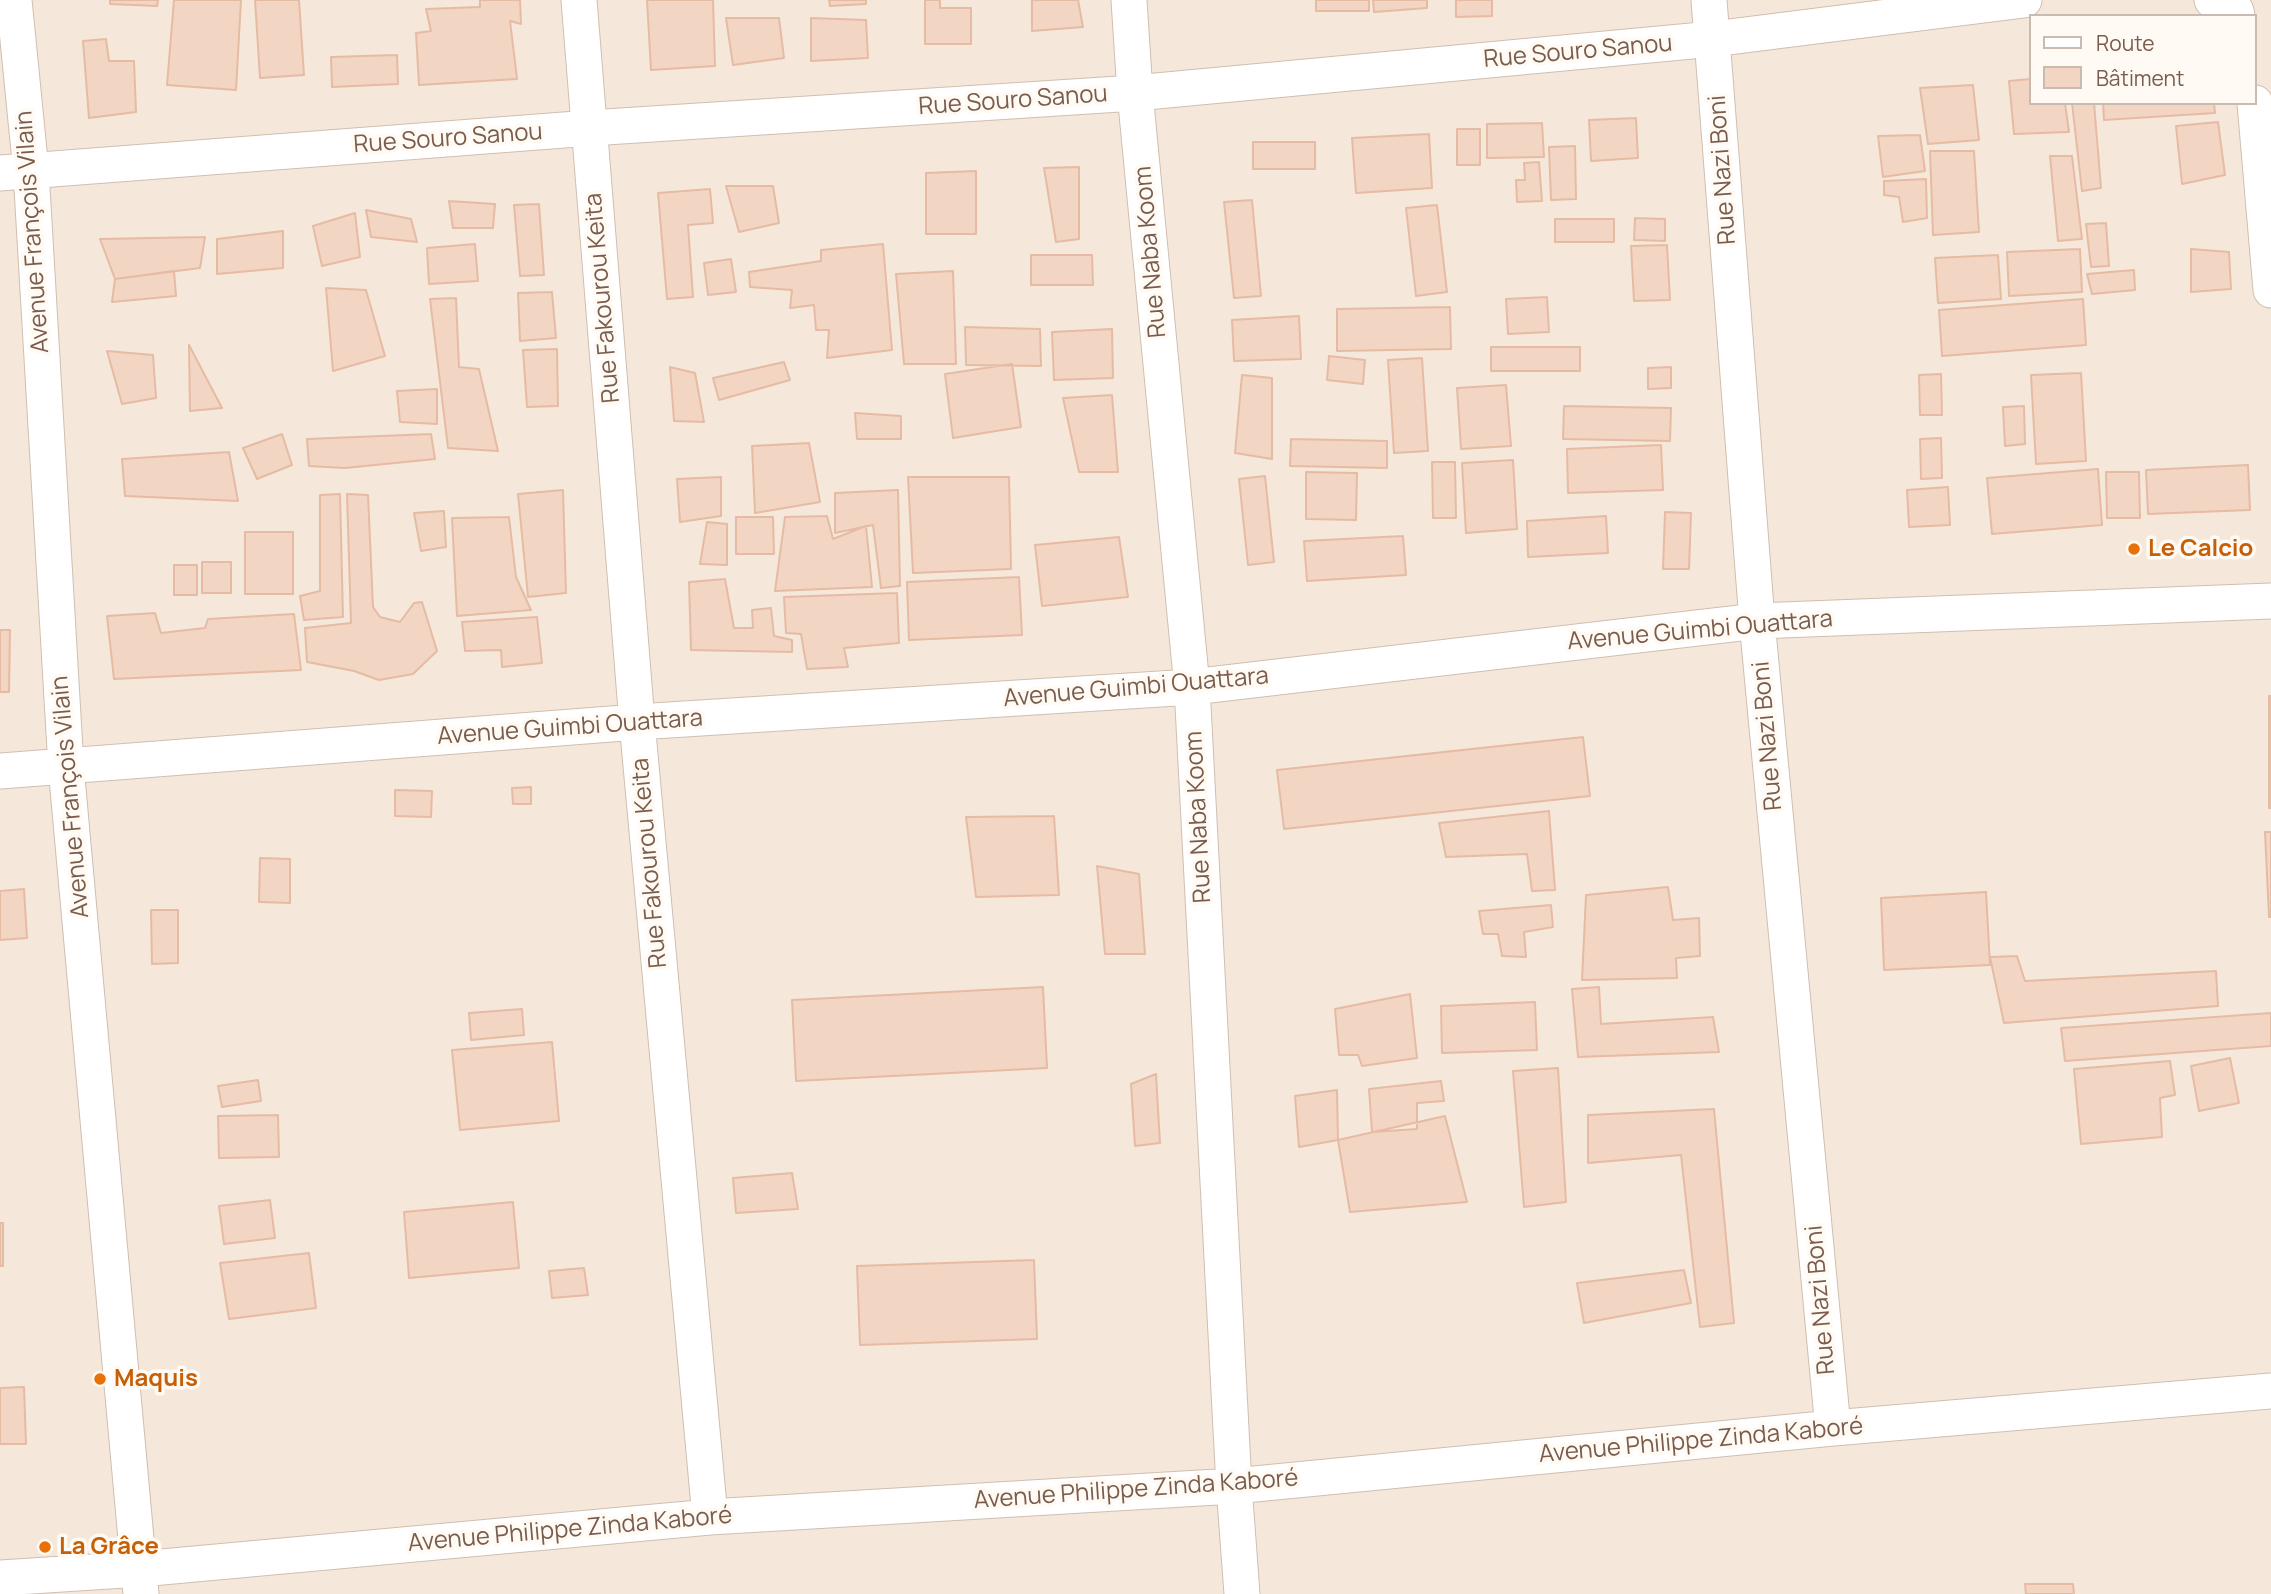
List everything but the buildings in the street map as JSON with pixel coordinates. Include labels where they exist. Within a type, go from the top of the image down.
[{"type":"street","name":"Avenue François Vilain","points":[[14,0],[15,172],[140,1582]]},
{"type":"street","name":"Rue Fakourou Keita","points":[[579,0],[637,722],[710,1517]]},
{"type":"street","name":"Rue Naba Koom","points":[[1129,0],[1135,93],[1192,687],[1242,1594]]},
{"type":"street","name":"Rue Nazi Boni","points":[[1709,0],[1757,621],[1833,1429]]},
{"type":"street","name":"Rue Souro Sanou","points":[[15,172],[590,128],[1135,93],[1713,39],[2024,0]]},
{"type":"street","points":[[2255,105],[2271,290]]},
{"type":"street","name":"Avenue Guimbi Ouattara","points":[[0,771],[637,722],[1192,687],[1757,621],[2271,601]]},
{"type":"street","name":"Avenue Philippe Zinda Kaboré","points":[[0,1578],[140,1582],[710,1517],[1234,1486],[1833,1429],[2271,1391]]},
{"type":"shaded area","points":[[0,0],[2271,0],[2271,1594],[0,1594]]},
{"type":"place","name":"Le Calcio","points":[[2134,549]]},
{"type":"place","name":"Maquis","points":[[100,1379]]},
{"type":"place","name":"La Grâce","points":[[45,1547]]}]
